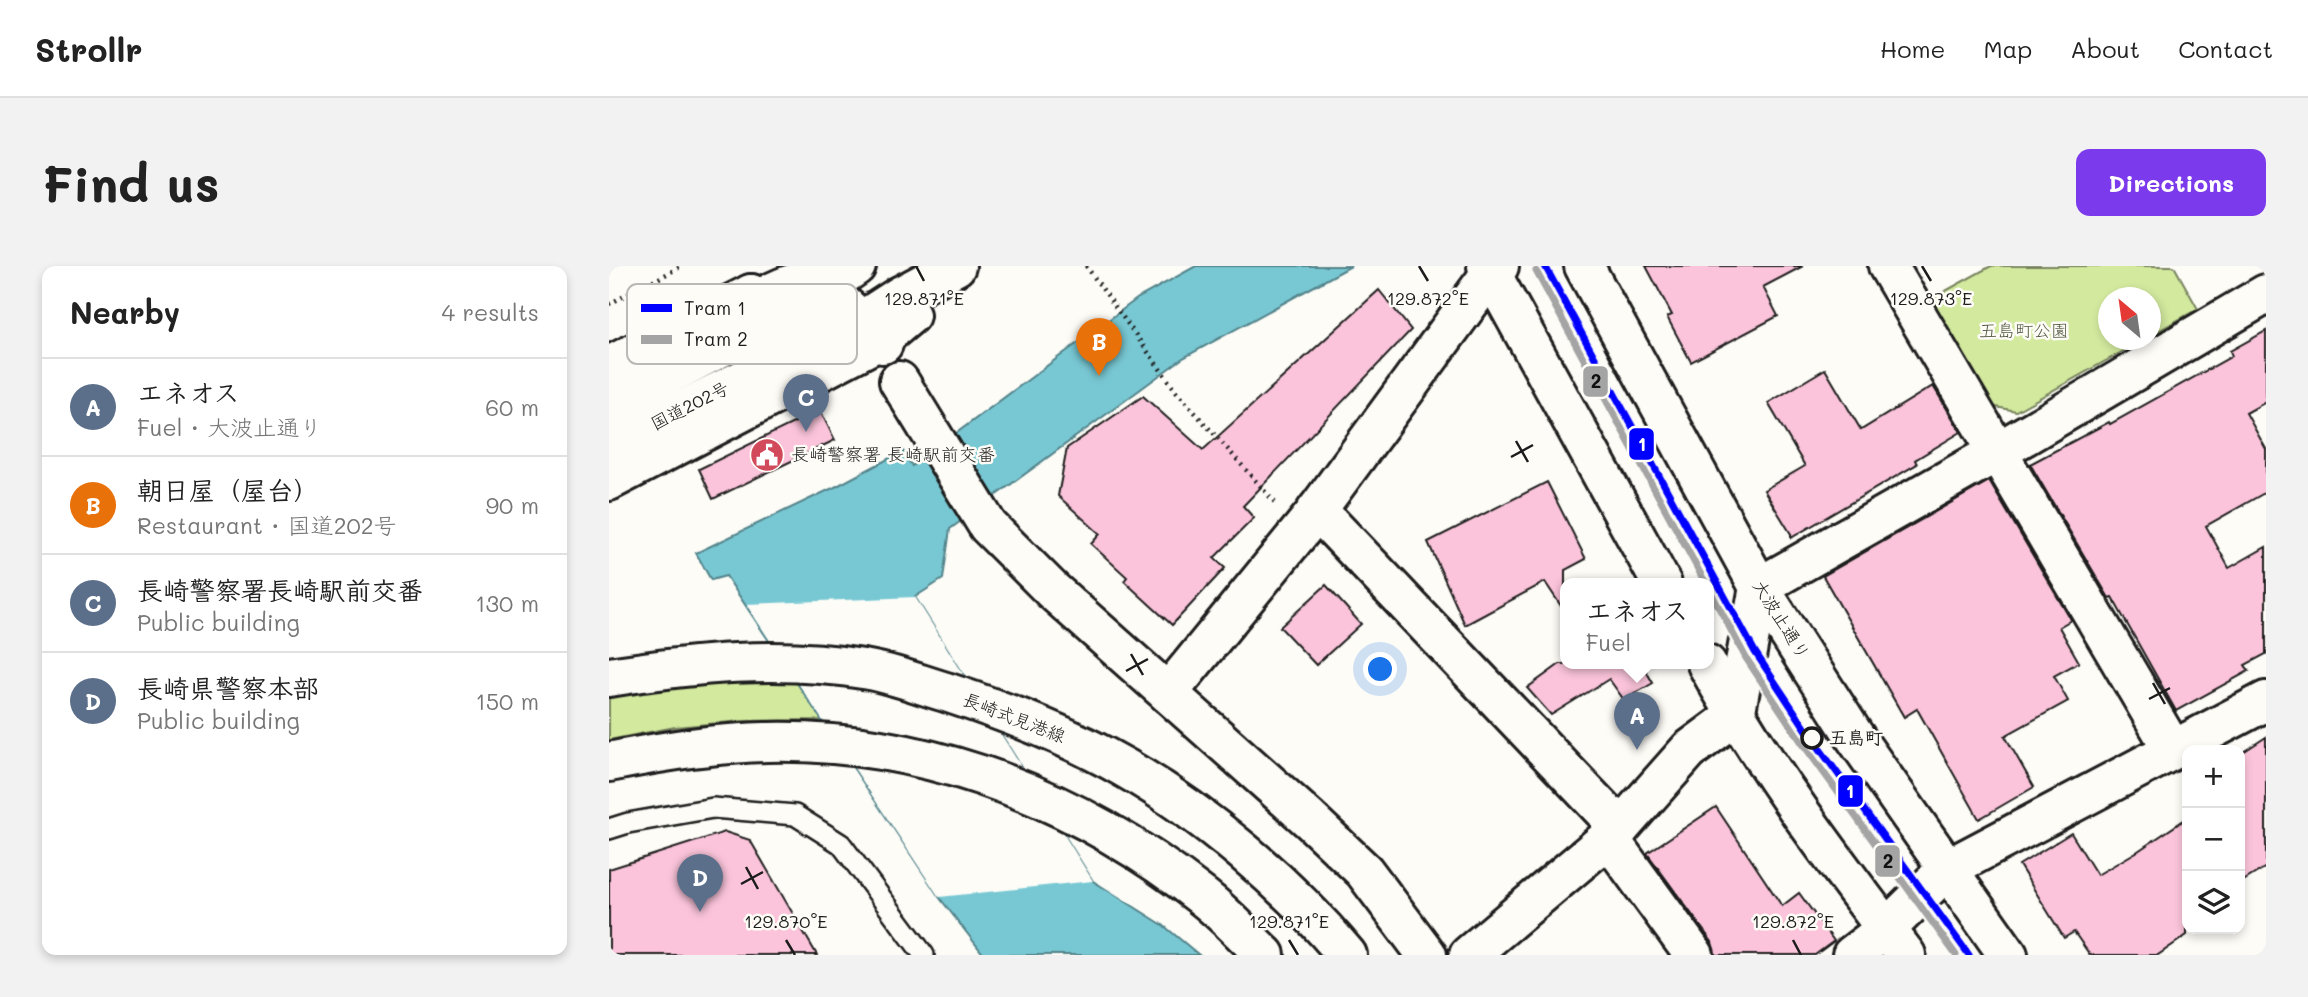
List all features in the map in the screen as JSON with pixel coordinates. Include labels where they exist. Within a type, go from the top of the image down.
[{"type":"main road","name":"国道202号","points":[[857,297],[900,296],[956,266]]},
{"type":"main road","name":"大波止通り","points":[[1584,266],[1759,587],[1855,737],[2008,955]]},
{"type":"main road","points":[[1888,266],[2173,750]]},
{"type":"main road","points":[[1168,693],[1308,521],[1493,268],[1659,578]]},
{"type":"main road","points":[[1469,955],[1614,832],[1689,750],[1735,716],[1759,587],[1997,452],[2266,294]]},
{"type":"main road","points":[[857,313],[905,377],[893,385],[885,365],[874,354],[857,357]]},
{"type":"main road","points":[[609,366],[627,359]]},
{"type":"main road","name":"国道202号","points":[[609,406],[674,364]]},
{"type":"main road","name":"国道202号","points":[[609,446],[739,364]]},
{"type":"main road","points":[[609,481],[830,364]]},
{"type":"main road","points":[[899,381],[988,526],[1052,590],[1364,871],[1427,955]]},
{"type":"main road","points":[[1308,521],[1614,832],[1694,955]]},
{"type":"main road","name":"長崎式見港線","points":[[609,677],[722,663],[797,662],[864,669],[994,708],[1060,735],[1114,762],[1187,809],[1244,853],[1299,901],[1347,955]]},
{"type":"main road","points":[[1710,669],[1735,716],[1786,791],[1896,942]]},
{"type":"main road","points":[[1852,955],[1896,942],[1947,869],[2266,701]]},
{"type":"main road","points":[[609,762],[664,751],[732,743],[800,743],[864,748],[932,761],[985,775],[1032,793],[1130,845],[1205,898],[1265,955]]},
{"type":"lane","points":[[609,829],[628,823],[713,808],[795,815],[841,844],[924,955]]},
{"type":"path","points":[[647,284],[681,266]]},
{"type":"path","points":[[1086,266],[1176,391],[1308,521]]},
{"type":"path","points":[[609,304],[627,294]]},
{"type":"green space","name":"五島町公園","points":[[1991,266],[2174,266],[2198,309],[2161,329],[2161,287],[2098,287],[2098,350],[2125,350],[2016,411],[1991,406],[1931,299]]},
{"type":"green space","points":[[792,675],[822,720],[742,721],[675,727],[609,740],[609,693]]},
{"type":"water","points":[[1196,266],[1351,266],[1183,358],[950,529],[943,579],[915,597],[1093,881],[1163,925],[1199,955],[984,955],[939,897],[726,576],[711,580],[696,553],[837,486],[903,451],[912,466],[1138,298]]},
{"type":"pier","points":[[915,597],[1093,881],[939,897],[746,604]]},
{"type":"building","points":[[1646,266],[1803,266],[1763,287],[1778,316],[1691,362],[1667,317],[1672,315]]},
{"type":"building","points":[[1379,290],[1411,330],[1243,506],[1254,518],[1214,558],[1225,568],[1172,625],[1124,581],[1127,577],[1091,544],[1100,534],[1058,496],[1067,448],[1143,396],[1203,450]]},
{"type":"building","points":[[2266,331],[2266,402],[2246,413],[2266,449],[2266,492],[2206,526],[2229,568],[2266,547],[2266,654],[2245,665],[2249,671],[2176,711],[2112,597],[2109,598],[2030,464],[2109,422],[2110,424],[2232,356],[2230,351]]},
{"type":"building","points":[[1825,369],[1861,430],[1933,386],[1961,432],[1915,460],[1917,464],[1791,538],[1764,490],[1805,466],[1768,403]]},
{"type":"building","name":"長崎警察署 長崎駅前交番","points":[[820,410],[835,440],[713,499],[699,469]]},
{"type":"building","points":[[1989,481],[2071,620],[2059,627],[2079,662],[2054,676],[2068,701],[2005,736],[2034,787],[1979,819],[1917,709],[1904,717],[1823,576]]},
{"type":"building","points":[[1547,482],[1586,559],[1565,570],[1565,578],[1560,578],[1560,604],[1545,582],[1465,625],[1428,542]]},
{"type":"building","points":[[1326,585],[1361,624],[1316,665],[1280,627]]},
{"type":"building","points":[[1560,664],[1560,669],[1645,669],[1653,683],[1624,700],[1609,679],[1551,715],[1527,688]]},
{"type":"building","points":[[2266,737],[2266,867],[2245,880],[2245,808],[2245,751]]},
{"type":"building","points":[[1716,807],[1782,906],[1799,893],[1834,941],[1815,955],[1715,955],[1712,942],[1647,853]]},
{"type":"building","points":[[2182,821],[2182,934],[2187,935],[2158,955],[2090,955],[2074,932],[2064,938],[2019,865],[2071,833],[2097,875]]},
{"type":"building","points":[[725,832],[750,840],[817,955],[609,955],[609,869]]},
{"type":"tram line","name":"1","points":[[1545,266],[1755,652],[1812,738],[1969,955]]},
{"type":"tram line","name":"2","points":[[1536,271],[1703,578]]},
{"type":"tram line","name":"2","points":[[1714,598],[1746,658],[1803,744],[1956,955]]},
{"type":"place","name":"朝日屋（屋台）","points":[[1099,376]]},
{"type":"place","name":"長崎警察署長崎駅前交番","points":[[806,432]]},
{"type":"place","name":"長崎警察署 長崎駅前交番","points":[[767,455]]},
{"type":"place","name":"五島町","points":[[1812,738]]},
{"type":"place","name":"エネオス","points":[[1637,750]]},
{"type":"place","name":"長崎県警察本部","points":[[700,912]]}]
